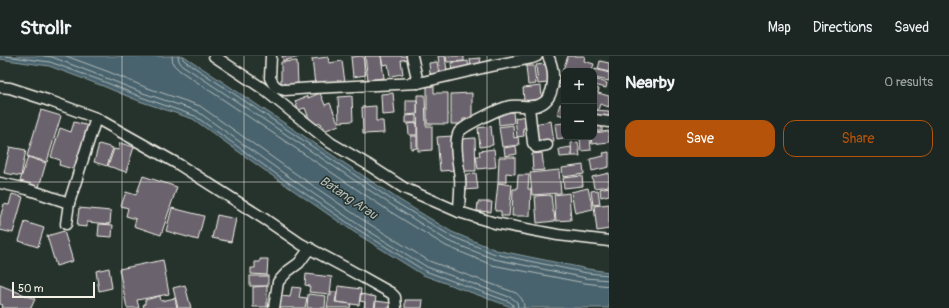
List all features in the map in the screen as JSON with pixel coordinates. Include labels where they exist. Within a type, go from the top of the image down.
[{"type":"street","points":[[214,56],[229,60],[331,143],[404,188],[458,212],[494,223],[558,235],[609,241]]},
{"type":"street","points":[[271,56],[270,78],[274,85],[285,90],[418,83],[490,61],[532,58],[538,56]]},
{"type":"street","points":[[412,56],[418,83]]},
{"type":"street","points":[[458,212],[460,178],[458,168],[457,137],[459,133],[481,118],[500,109],[510,106],[529,107],[540,104],[546,100],[551,92],[554,81],[554,72],[548,56]]},
{"type":"street","points":[[0,86],[50,101],[96,118],[178,164],[305,246],[348,268],[391,293],[395,297],[396,308]]},
{"type":"street","points":[[529,107],[533,143],[536,147],[547,145]]},
{"type":"street","points":[[66,224],[69,203],[96,118]]},
{"type":"street","points":[[597,120],[609,122]]},
{"type":"street","points":[[0,183],[27,189],[69,203]]},
{"type":"street","points":[[274,308],[278,282],[299,262],[305,246]]},
{"type":"water","name":"Batang Arau","points":[[0,56],[184,56],[398,199],[452,232],[496,250],[609,272],[609,308],[514,308],[423,275],[354,232],[193,119],[139,101],[49,66],[0,59]]},
{"type":"building","points":[[282,56],[299,56],[299,57],[283,61]]},
{"type":"building","points":[[363,56],[366,75],[353,77],[351,57]]},
{"type":"building","points":[[365,56],[381,56],[384,78],[368,80]]},
{"type":"building","points":[[381,56],[408,56],[409,59],[401,60],[403,74],[390,76],[388,64],[383,65]]},
{"type":"building","points":[[438,56],[445,56],[447,71],[440,72]]},
{"type":"building","points":[[446,56],[464,56],[464,61],[447,62]]},
{"type":"building","points":[[568,56],[585,56],[584,61],[594,64],[593,68],[564,68]]},
{"type":"building","points":[[328,57],[329,63],[342,61],[345,82],[315,85],[312,59]]},
{"type":"building","points":[[480,58],[481,67],[471,68],[470,59]]},
{"type":"building","points":[[297,61],[298,85],[281,85],[281,62]]},
{"type":"building","points":[[468,61],[469,71],[452,73],[451,63]]},
{"type":"building","points":[[600,61],[609,63],[609,72],[598,69]]},
{"type":"building","points":[[437,62],[439,73],[430,74],[429,63]]},
{"type":"building","points":[[547,64],[548,83],[538,84],[536,65]]},
{"type":"building","points":[[526,66],[534,66],[536,84],[528,85]]},
{"type":"building","points":[[597,70],[609,73],[609,81],[597,79]]},
{"type":"building","points":[[561,80],[561,88],[558,87]]},
{"type":"building","points":[[597,80],[607,83],[606,88],[597,86]]},
{"type":"building","points":[[427,86],[434,86],[434,93],[448,93],[448,124],[427,124]]},
{"type":"building","points":[[541,86],[542,99],[524,101],[523,88]]},
{"type":"building","points":[[597,88],[599,89],[598,93],[609,96],[609,107],[600,104],[598,110]]},
{"type":"building","points":[[320,93],[325,105],[330,103],[339,125],[324,131],[321,123],[312,126],[305,108],[298,110],[295,101]]},
{"type":"building","points":[[393,93],[395,114],[382,115],[381,94]]},
{"type":"building","points":[[472,93],[472,119],[463,119],[463,124],[451,124],[451,94]]},
{"type":"building","points":[[417,95],[425,95],[426,126],[432,126],[432,150],[418,151]]},
{"type":"building","points":[[352,96],[353,121],[339,122],[338,97]]},
{"type":"building","points":[[406,100],[417,100],[417,114],[406,115]]},
{"type":"building","points":[[560,104],[561,104],[561,115],[557,114]]},
{"type":"building","points":[[376,106],[376,121],[383,121],[384,133],[363,134],[362,107]]},
{"type":"building","points":[[41,110],[61,116],[47,162],[27,156]]},
{"type":"building","points":[[597,110],[609,111],[609,118],[597,118]]},
{"type":"building","points":[[513,112],[514,123],[499,125],[498,114]]},
{"type":"building","points":[[416,115],[416,123],[406,123],[406,116]]},
{"type":"building","points":[[526,116],[527,128],[523,128],[524,136],[517,137],[515,118]]},
{"type":"building","points":[[551,121],[554,141],[536,143],[534,124]]},
{"type":"building","points":[[74,122],[89,126],[76,170],[59,165],[60,160],[51,157],[60,128],[71,132]]},
{"type":"building","points":[[602,122],[602,131],[597,131],[597,123]]},
{"type":"building","points":[[417,123],[417,135],[409,135],[408,124]]},
{"type":"building","points":[[561,123],[561,138],[557,139],[555,124]]},
{"type":"building","points":[[513,125],[514,138],[518,137],[519,145],[502,147],[499,127]]},
{"type":"building","points":[[491,126],[493,145],[480,147],[478,128]]},
{"type":"building","points":[[609,131],[609,142],[592,144],[591,140],[597,140],[597,133]]},
{"type":"building","points":[[411,136],[417,136],[417,148],[411,149]]},
{"type":"building","points":[[453,136],[456,170],[440,171],[437,137]]},
{"type":"building","points":[[475,138],[476,171],[460,171],[459,139]]},
{"type":"building","points":[[580,140],[590,140],[591,150],[581,151]]},
{"type":"building","points":[[578,142],[580,156],[572,156],[571,143]]},
{"type":"building","points":[[120,143],[134,147],[126,172],[108,166],[114,149],[118,150]]},
{"type":"building","points":[[99,144],[113,148],[107,166],[94,162]]},
{"type":"building","points":[[516,146],[517,154],[505,156],[504,148]]},
{"type":"building","points":[[10,147],[26,150],[21,176],[4,173]]},
{"type":"building","points":[[571,147],[572,156],[560,157],[559,149]]},
{"type":"building","points":[[494,149],[496,167],[478,169],[476,156],[480,156],[479,151]]},
{"type":"building","points":[[609,152],[609,167],[592,171],[590,159],[604,156],[603,153]]},
{"type":"building","points":[[542,153],[544,170],[533,171],[532,154]]},
{"type":"building","points":[[28,157],[46,163],[39,187],[20,181]]},
{"type":"building","points":[[499,157],[515,157],[515,174],[506,173],[506,182],[498,182]]},
{"type":"building","points":[[583,165],[584,174],[563,177],[562,168]]},
{"type":"building","points":[[559,170],[561,193],[532,195],[530,173]]},
{"type":"building","points":[[476,173],[478,189],[462,190],[461,175]]},
{"type":"building","points":[[609,173],[609,186],[594,188],[592,177]]},
{"type":"building","points":[[518,175],[529,175],[528,189],[531,189],[530,216],[512,216],[513,189],[517,189]]},
{"type":"building","points":[[143,176],[177,187],[161,235],[134,226],[136,219],[126,216],[128,208],[121,206],[126,192],[136,195]]},
{"type":"building","points":[[582,176],[583,186],[564,188],[563,178]]},
{"type":"building","points":[[498,183],[512,185],[509,216],[501,216],[501,211],[495,211]]},
{"type":"building","points":[[609,187],[609,195],[601,197],[600,189]]},
{"type":"building","points":[[588,188],[593,209],[575,213],[571,192]]},
{"type":"building","points":[[598,190],[600,204],[593,205],[591,191]]},
{"type":"building","points":[[569,193],[571,220],[556,221],[554,195]]},
{"type":"building","points":[[12,194],[23,197],[13,233],[0,230],[0,218],[4,204],[9,205]]},
{"type":"building","points":[[551,195],[555,221],[537,223],[535,196]]},
{"type":"building","points":[[478,202],[492,202],[491,212],[477,211]]},
{"type":"building","points":[[609,204],[609,229],[597,231],[594,206]]},
{"type":"building","points":[[79,208],[111,211],[110,224],[87,222],[87,227],[77,226]]},
{"type":"building","points":[[172,208],[204,216],[198,240],[166,231]]},
{"type":"building","points":[[217,215],[236,219],[231,242],[212,238]]},
{"type":"building","points":[[25,222],[44,228],[38,247],[19,241]]},
{"type":"building","points":[[99,224],[113,225],[112,237],[98,236]]},
{"type":"building","points":[[64,231],[73,261],[56,266],[47,236]]},
{"type":"building","points":[[260,259],[268,259],[267,275],[251,274],[251,268],[255,268],[255,262],[260,262]]},
{"type":"building","points":[[163,260],[169,294],[137,300],[139,308],[127,308],[119,269]]},
{"type":"building","points":[[109,268],[112,288],[99,291],[96,271]]},
{"type":"building","points":[[306,274],[332,277],[330,294],[309,292],[310,286],[305,285]]},
{"type":"building","points":[[250,276],[268,276],[268,286],[250,286]]},
{"type":"building","points":[[0,285],[35,299],[31,308],[2,308],[3,305],[0,304]]},
{"type":"building","points":[[185,285],[191,308],[178,308],[173,288]]},
{"type":"building","points":[[267,286],[267,307],[253,307],[253,287]]},
{"type":"building","points":[[338,286],[361,289],[359,305],[336,302]]},
{"type":"building","points":[[292,287],[301,288],[299,297],[307,298],[305,308],[279,308],[281,296],[290,297]]},
{"type":"building","points":[[331,292],[337,292],[335,302],[351,304],[350,308],[327,308],[329,295],[331,296]]},
{"type":"building","points":[[308,294],[326,296],[325,308],[307,308]]},
{"type":"building","points":[[361,294],[376,297],[374,308],[364,308],[365,302],[360,301]]},
{"type":"building","points":[[160,296],[161,301],[175,298],[177,308],[144,308],[143,305],[145,304],[145,300]]},
{"type":"building","points":[[405,300],[423,300],[422,308],[405,308]]},
{"type":"building","points":[[376,301],[391,303],[390,308],[375,308]]}]
